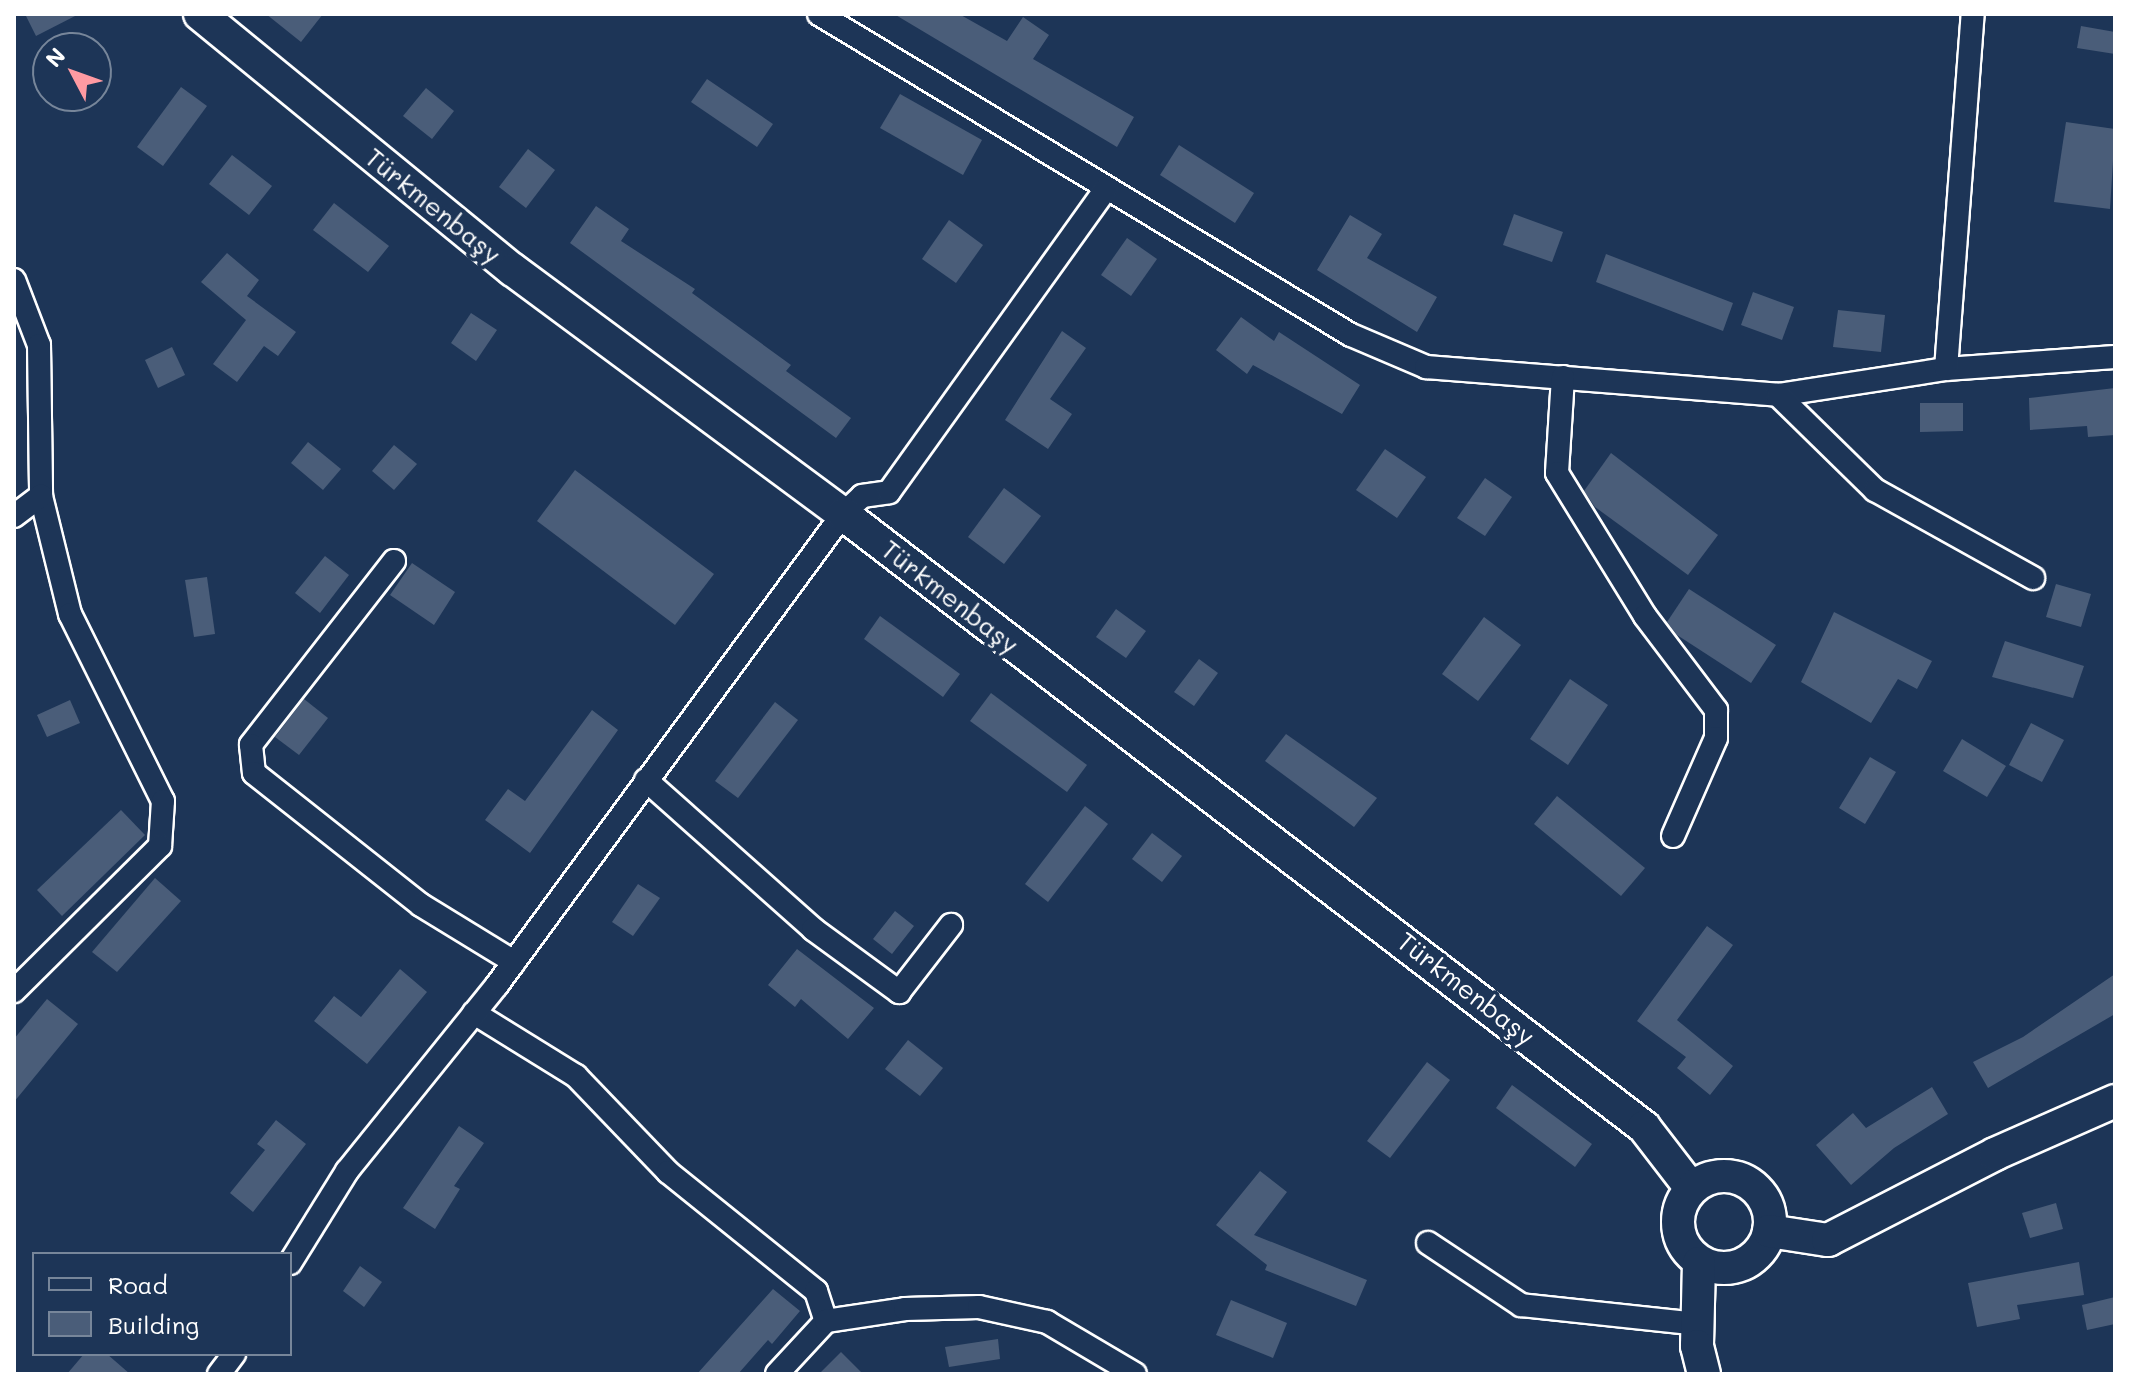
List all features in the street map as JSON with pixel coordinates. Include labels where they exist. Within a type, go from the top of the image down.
[{"type":"street","name":"Türkmenbaşy","points":[[200,14],[513,270],[843,514],[1644,1127],[1691,1188]]},
{"type":"street","points":[[819,14],[1351,335],[1426,367],[1778,395],[1946,369],[2115,357]]},
{"type":"street","points":[[1946,369],[1973,14]]},
{"type":"street","points":[[292,1260],[347,1171],[514,962],[843,514],[862,496],[889,492],[1106,189]]},
{"type":"street","points":[[14,280],[39,345],[41,496],[70,614],[163,801],[160,846],[14,991]]},
{"type":"street","points":[[1563,377],[1557,473],[1645,616],[1716,710],[1716,738],[1673,836]]},
{"type":"street","points":[[1778,395],[1875,490],[2033,578]]},
{"type":"street","points":[[14,516],[41,496]]},
{"type":"street","points":[[394,561],[251,745],[254,773],[421,905],[514,962]]},
{"type":"street","points":[[646,780],[813,929],[899,992],[951,925]]},
{"type":"street","points":[[474,1013],[576,1076],[668,1172],[816,1291],[826,1321]]},
{"type":"street","points":[[1769,1231],[1828,1240],[1995,1154],[2115,1101]]},
{"type":"street","points":[[1710,1177],[1745,1180],[1760,1193],[1770,1211],[1769,1231],[1754,1258],[1740,1266],[1718,1269],[1699,1263],[1685,1249],[1677,1230],[1679,1208],[1691,1188],[1710,1177]]},
{"type":"street","points":[[1428,1243],[1521,1305],[1698,1324]]},
{"type":"street","points":[[1699,1263],[1698,1324],[1704,1374]]},
{"type":"street","points":[[777,1374],[826,1321],[905,1309],[979,1307],[1047,1322],[1135,1374]]},
{"type":"street","points":[[219,1374],[232,1356]]},
{"type":"building","points":[[25,14],[79,14],[44,32],[34,32]]},
{"type":"building","points":[[266,14],[323,14],[301,42]]},
{"type":"building","points":[[894,14],[959,14],[1007,41],[1023,17],[1049,35],[1033,59],[1134,117],[1117,147]]},
{"type":"building","points":[[2081,26],[2115,32],[2115,54],[2077,48]]},
{"type":"building","points":[[707,79],[773,124],[757,147],[691,102]]},
{"type":"building","points":[[181,87],[207,106],[163,166],[137,147]]},
{"type":"building","points":[[426,88],[454,111],[432,139],[403,116]]},
{"type":"building","points":[[900,94],[982,140],[963,175],[880,128]]},
{"type":"building","points":[[2066,122],[2115,129],[2110,209],[2054,202]]},
{"type":"building","points":[[1179,145],[1254,193],[1235,223],[1160,175]]},
{"type":"building","points":[[528,149],[555,170],[526,208],[499,187]]},
{"type":"building","points":[[232,155],[272,186],[249,215],[209,184]]},
{"type":"building","points":[[334,203],[389,246],[368,272],[313,230]]},
{"type":"building","points":[[596,206],[629,229],[621,241],[695,289],[692,293],[791,365],[786,371],[851,418],[836,438],[570,243]]},
{"type":"building","points":[[1514,214],[1563,232],[1552,262],[1503,245]]},
{"type":"building","points":[[1350,215],[1382,234],[1367,258],[1437,297],[1417,332],[1317,270]]},
{"type":"building","points":[[949,220],[983,245],[956,283],[922,259]]},
{"type":"building","points":[[1127,238],[1157,259],[1131,296],[1101,275]]},
{"type":"building","points":[[227,253],[259,280],[247,296],[296,332],[278,356],[264,346],[237,382],[213,364],[246,320],[201,282]]},
{"type":"building","points":[[1606,254],[1733,303],[1723,331],[1596,282]]},
{"type":"building","points":[[1753,292],[1794,307],[1782,340],[1741,325]]},
{"type":"building","points":[[1838,310],[1885,315],[1881,352],[1833,347]]},
{"type":"building","points":[[471,313],[497,330],[476,361],[451,343]]},
{"type":"building","points":[[1241,317],[1274,341],[1279,332],[1360,385],[1342,414],[1253,365],[1247,374],[1216,350]]},
{"type":"building","points":[[1062,331],[1086,348],[1050,399],[1072,414],[1048,449],[1005,420]]},
{"type":"building","points":[[172,347],[185,375],[158,388],[145,360]]},
{"type":"building","points":[[2115,388],[2115,435],[2088,437],[2087,426],[2030,430],[2029,398]]},
{"type":"building","points":[[1920,403],[1963,403],[1963,431],[1920,432]]},
{"type":"building","points":[[308,442],[341,469],[323,490],[291,463]]},
{"type":"building","points":[[394,445],[417,464],[394,490],[372,471]]},
{"type":"building","points":[[1385,449],[1426,477],[1397,518],[1356,490]]},
{"type":"building","points":[[1611,453],[1718,535],[1688,575],[1595,507],[1584,491]]},
{"type":"building","points":[[575,470],[714,574],[675,625],[537,521]]},
{"type":"building","points":[[1485,478],[1512,497],[1485,536],[1457,518]]},
{"type":"building","points":[[1004,488],[1041,516],[1004,564],[968,537]]},
{"type":"building","points":[[325,556],[349,575],[320,613],[295,593]]},
{"type":"building","points":[[412,563],[455,592],[434,625],[390,595]]},
{"type":"building","points":[[207,577],[215,634],[194,637],[185,580]]},
{"type":"building","points":[[2056,584],[2091,594],[2081,627],[2046,617]]},
{"type":"building","points":[[1689,589],[1776,645],[1751,683],[1677,635],[1667,622]]},
{"type":"building","points":[[1116,609],[1146,631],[1126,658],[1096,637]]},
{"type":"building","points":[[1834,612],[1932,661],[1917,689],[1898,679],[1871,723],[1801,682]]},
{"type":"building","points":[[880,616],[960,674],[943,697],[864,639]]},
{"type":"building","points":[[1484,617],[1521,645],[1478,701],[1442,674]]},
{"type":"building","points":[[2005,641],[2084,666],[2073,698],[1992,677]]},
{"type":"building","points":[[1199,659],[1218,673],[1194,706],[1174,692]]},
{"type":"building","points":[[1570,679],[1608,705],[1568,765],[1530,739]]},
{"type":"building","points":[[991,693],[1087,765],[1067,792],[970,721]]},
{"type":"building","points":[[304,699],[328,718],[299,755],[275,737]]},
{"type":"building","points":[[70,700],[80,723],[47,737],[37,715]]},
{"type":"building","points":[[775,702],[798,720],[738,798],[715,781]]},
{"type":"building","points":[[592,710],[618,730],[530,853],[485,820],[508,789],[525,801]]},
{"type":"building","points":[[2031,723],[2064,740],[2042,782],[2009,765]]},
{"type":"building","points":[[1286,734],[1377,798],[1354,827],[1265,761]]},
{"type":"building","points":[[1962,739],[2006,766],[1987,797],[1943,771]]},
{"type":"building","points":[[1870,757],[1896,772],[1865,824],[1839,808]]},
{"type":"building","points":[[1557,796],[1645,868],[1621,896],[1534,824]]},
{"type":"building","points":[[1085,806],[1108,824],[1048,902],[1025,884]]},
{"type":"building","points":[[121,810],[145,835],[62,916],[37,890]]},
{"type":"building","points":[[1152,833],[1182,856],[1162,882],[1132,859]]},
{"type":"building","points":[[155,878],[181,901],[117,972],[92,952]]},
{"type":"building","points":[[638,884],[660,898],[633,936],[612,922]]},
{"type":"building","points":[[895,911],[914,926],[892,954],[873,939]]},
{"type":"building","points":[[1707,926],[1733,945],[1677,1020],[1733,1066],[1710,1095],[1677,1068],[1686,1057],[1637,1021]]},
{"type":"building","points":[[797,949],[874,1008],[848,1039],[801,999],[795,1007],[768,985]]},
{"type":"building","points":[[400,969],[427,992],[367,1064],[314,1021],[334,996],[361,1017]]},
{"type":"building","points":[[2115,974],[2115,1014],[1988,1088],[1973,1062],[2023,1037]]},
{"type":"building","points":[[47,999],[78,1024],[14,1102],[14,1039]]},
{"type":"building","points":[[908,1040],[943,1068],[920,1096],[885,1069]]},
{"type":"building","points":[[1427,1062],[1450,1080],[1390,1158],[1367,1141]]},
{"type":"building","points":[[1512,1085],[1592,1144],[1575,1167],[1496,1108]]},
{"type":"building","points":[[1932,1087],[1948,1114],[1894,1148],[1851,1185],[1816,1145],[1853,1113],[1866,1128]]},
{"type":"building","points":[[276,1120],[306,1144],[253,1212],[230,1193],[265,1150],[257,1144]]},
{"type":"building","points":[[459,1126],[484,1143],[454,1186],[460,1189],[435,1229],[403,1208]]},
{"type":"building","points":[[1260,1171],[1287,1192],[1254,1235],[1367,1280],[1356,1306],[1265,1270],[1267,1265],[1216,1225]]},
{"type":"building","points":[[2056,1203],[2063,1229],[2030,1238],[2022,1213]]},
{"type":"building","points":[[2079,1262],[2084,1295],[2017,1305],[2020,1319],[1977,1327],[1968,1283]]},
{"type":"building","points":[[360,1266],[382,1282],[364,1307],[343,1291]]},
{"type":"building","points":[[773,1289],[800,1311],[772,1344],[768,1340],[738,1374],[697,1374]]},
{"type":"building","points":[[2115,1297],[2115,1324],[2087,1330],[2082,1305]]},
{"type":"building","points":[[1231,1300],[1287,1323],[1273,1358],[1216,1335]]},
{"type":"building","points":[[998,1339],[1000,1359],[949,1367],[945,1347]]},
{"type":"building","points":[[841,1352],[863,1374],[819,1374]]},
{"type":"building","points":[[82,1356],[109,1356],[130,1374],[67,1374]]}]
